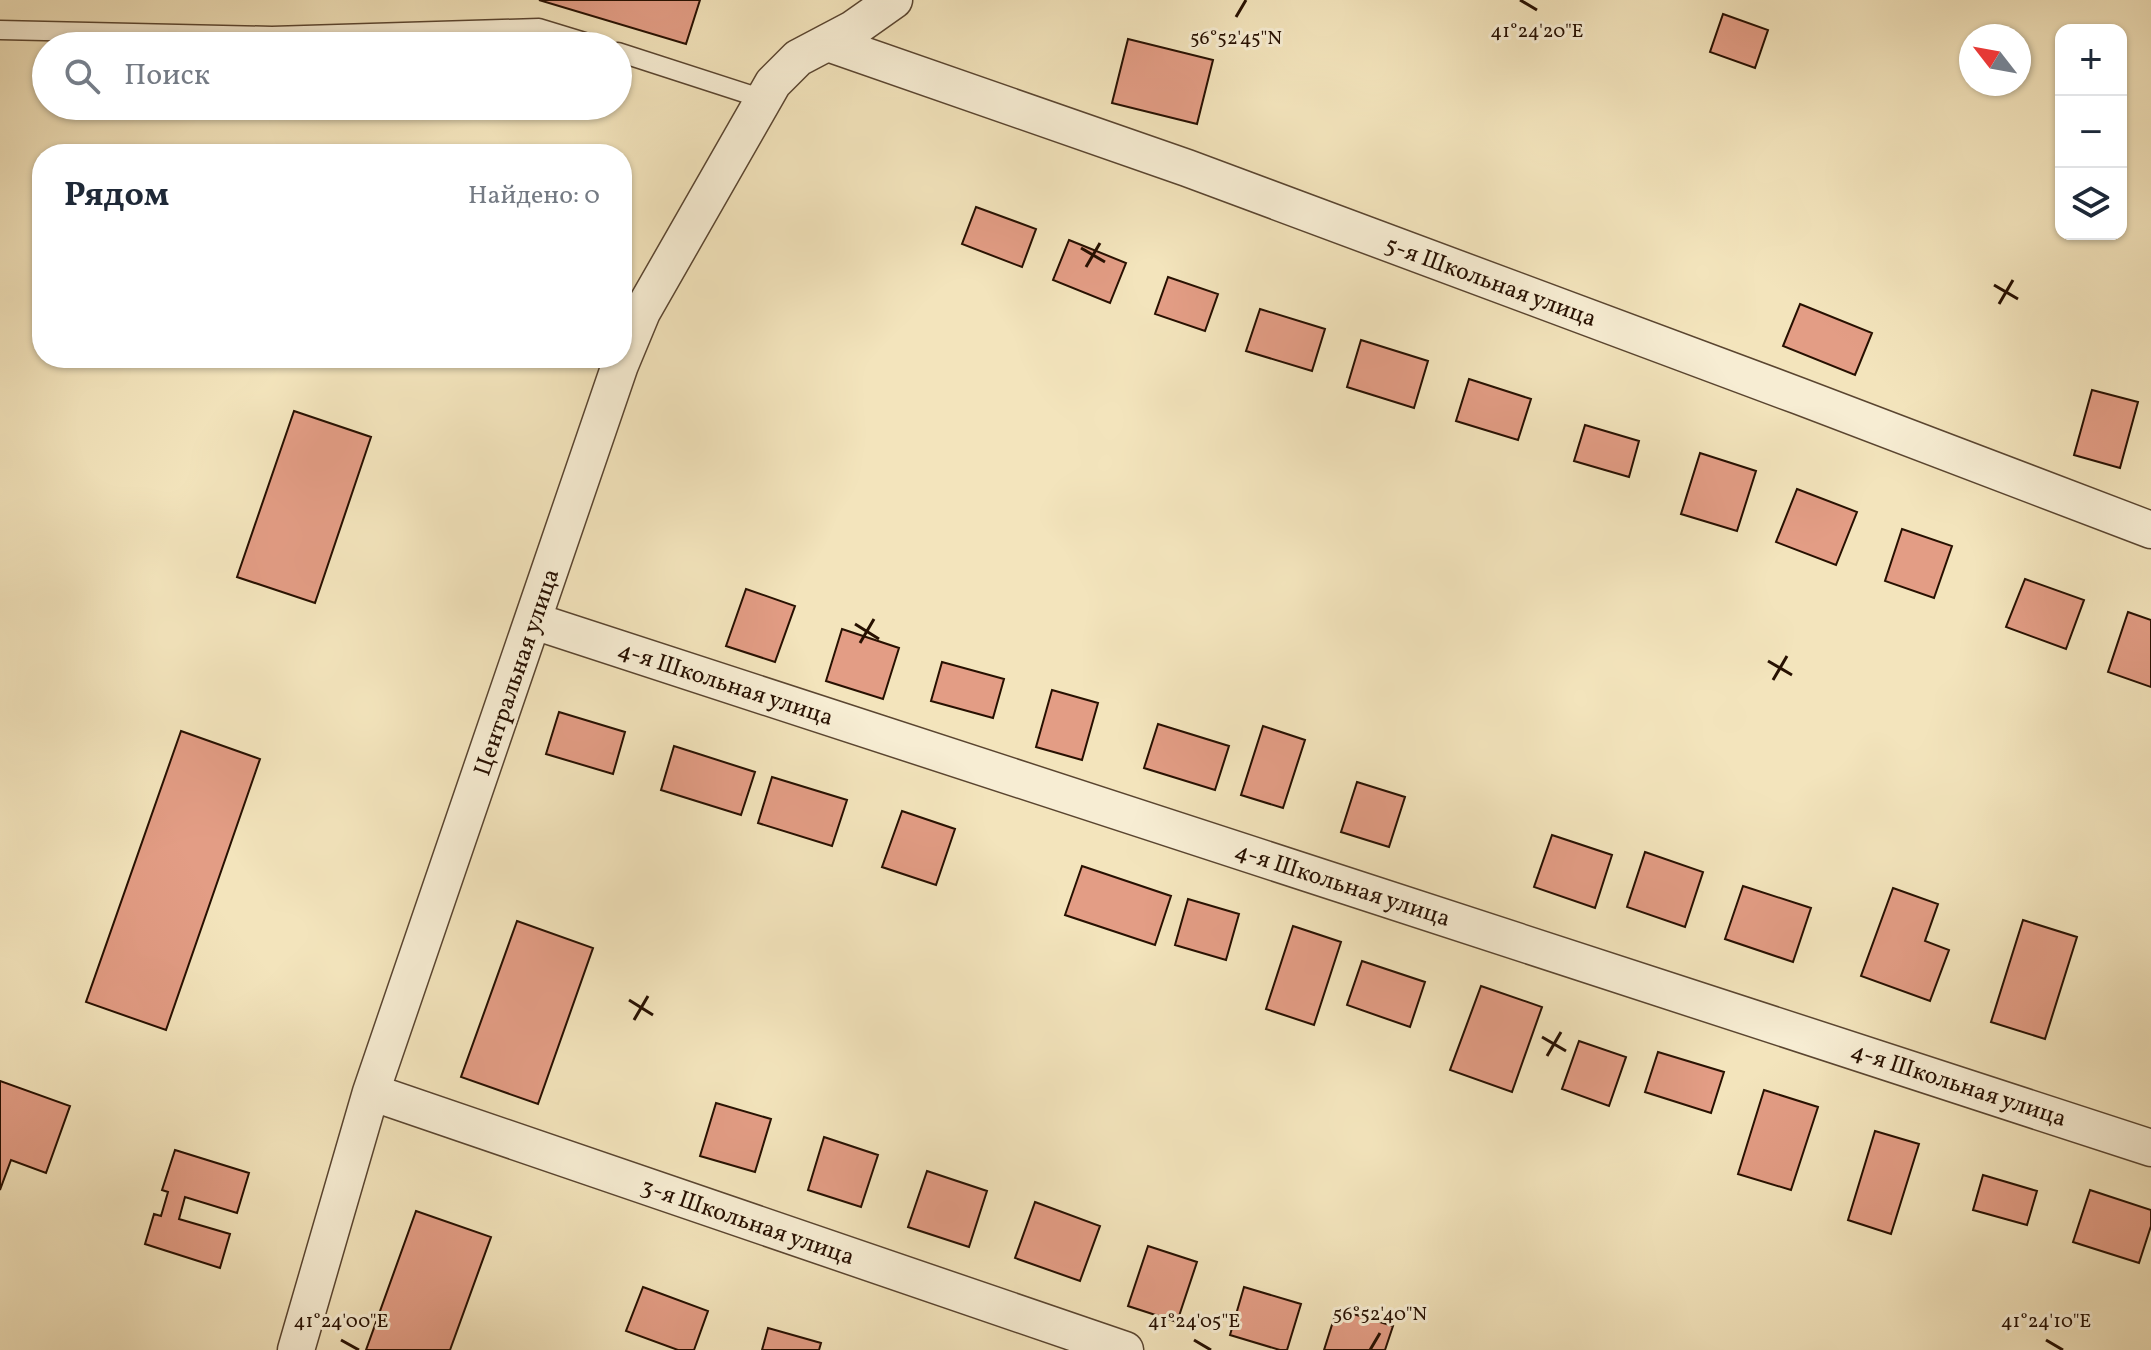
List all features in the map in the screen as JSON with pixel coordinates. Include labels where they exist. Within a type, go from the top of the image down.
[{"type":"street","name":"Центральная улица","points":[[632,336],[642,312],[773,83],[798,58],[853,29],[894,0]]},
{"type":"street","name":"5-я Школьная улица","points":[[828,43],[1187,168],[2151,530]]},
{"type":"street","name":"Центральная улица","points":[[296,1350],[371,1092],[619,368]]},
{"type":"street","name":"4-я Школьная улица","points":[[534,621],[2151,1148]]},
{"type":"street","name":"3-я Школьная улица","points":[[371,1092],[1125,1350]]},
{"type":"lane","points":[[406,32],[539,28],[552,32]]},
{"type":"lane","points":[[0,30],[91,32]]},
{"type":"lane","points":[[632,57],[763,99]]},
{"type":"building","points":[[539,0],[700,0],[686,44]]},
{"type":"building","points":[[1723,14],[1768,30],[1755,68],[1710,52]]},
{"type":"building","points":[[1128,39],[1213,60],[1197,124],[1112,103]]},
{"type":"building","points":[[976,207],[1036,229],[1022,267],[962,244]]},
{"type":"building","points":[[1069,240],[1126,263],[1110,303],[1053,280]]},
{"type":"building","points":[[1168,277],[1218,294],[1205,331],[1155,314]]},
{"type":"building","points":[[1800,304],[1872,333],[1855,375],[1783,346]]},
{"type":"building","points":[[1260,309],[1325,329],[1312,371],[1246,351]]},
{"type":"building","points":[[1361,340],[1428,361],[1414,408],[1347,387]]},
{"type":"building","points":[[1469,379],[1531,399],[1518,440],[1456,421]]},
{"type":"building","points":[[2092,390],[2138,402],[2120,468],[2074,455]]},
{"type":"building","points":[[294,411],[371,437],[315,603],[237,577]]},
{"type":"building","points":[[1585,425],[1639,441],[1629,477],[1574,461]]},
{"type":"building","points":[[1700,453],[1756,471],[1737,531],[1681,514]]},
{"type":"building","points":[[1797,489],[1857,512],[1836,565],[1776,542]]},
{"type":"building","points":[[1902,529],[1952,546],[1934,598],[1885,581]]},
{"type":"building","points":[[2025,579],[2084,600],[2066,649],[2006,627]]},
{"type":"building","points":[[746,589],[795,606],[775,662],[726,646]]},
{"type":"building","points":[[2128,612],[2151,620],[2151,687],[2108,672]]},
{"type":"building","points":[[842,629],[899,648],[883,699],[826,681]]},
{"type":"building","points":[[942,662],[1004,679],[993,718],[931,701]]},
{"type":"building","points":[[1052,690],[1098,703],[1082,760],[1036,747]]},
{"type":"building","points":[[559,712],[625,732],[613,774],[546,754]]},
{"type":"building","points":[[1158,724],[1229,746],[1215,790],[1144,768]]},
{"type":"building","points":[[1263,726],[1305,740],[1283,808],[1241,795]]},
{"type":"building","points":[[181,731],[260,759],[166,1030],[86,1002]]},
{"type":"building","points":[[674,746],[755,772],[741,815],[661,790]]},
{"type":"building","points":[[772,777],[847,800],[832,846],[758,823]]},
{"type":"building","points":[[1357,782],[1405,797],[1389,847],[1341,832]]},
{"type":"building","points":[[902,811],[955,829],[936,885],[882,867]]},
{"type":"building","points":[[1552,835],[1612,855],[1595,908],[1534,887]]},
{"type":"building","points":[[1645,852],[1703,872],[1685,927],[1627,907]]},
{"type":"building","points":[[1082,866],[1171,896],[1155,945],[1065,915]]},
{"type":"building","points":[[1743,886],[1811,908],[1793,962],[1725,939]]},
{"type":"building","points":[[1893,888],[1938,904],[1925,941],[1949,950],[1930,1001],[1861,976]]},
{"type":"building","points":[[1188,899],[1239,914],[1226,960],[1175,945]]},
{"type":"building","points":[[2023,920],[2077,937],[2045,1039],[1991,1022]]},
{"type":"building","points":[[517,921],[593,948],[538,1104],[461,1077]]},
{"type":"building","points":[[1293,926],[1341,942],[1314,1025],[1266,1009]]},
{"type":"building","points":[[1362,961],[1425,982],[1410,1027],[1347,1005]]},
{"type":"building","points":[[1481,986],[1542,1007],[1512,1092],[1450,1070]]},
{"type":"building","points":[[1579,1041],[1626,1057],[1609,1106],[1562,1089]]},
{"type":"building","points":[[1658,1052],[1724,1072],[1711,1113],[1645,1092]]},
{"type":"building","points":[[0,1081],[70,1106],[46,1173],[11,1160],[0,1190]]},
{"type":"building","points":[[1764,1090],[1818,1107],[1791,1190],[1738,1174]]},
{"type":"building","points":[[716,1103],[771,1119],[755,1172],[700,1156]]},
{"type":"building","points":[[1875,1131],[1919,1144],[1891,1234],[1848,1220]]},
{"type":"building","points":[[824,1137],[878,1155],[861,1207],[808,1190]]},
{"type":"building","points":[[175,1150],[249,1173],[237,1213],[185,1197],[179,1219],[230,1234],[220,1268],[145,1244],[154,1214],[161,1216],[168,1192],[162,1190]]},
{"type":"building","points":[[927,1171],[987,1191],[969,1247],[908,1227]]},
{"type":"building","points":[[1983,1175],[2037,1191],[2027,1225],[1973,1210]]},
{"type":"building","points":[[2090,1190],[2151,1210],[2151,1226],[2139,1263],[2073,1242]]},
{"type":"building","points":[[1035,1202],[1100,1226],[1080,1281],[1015,1258]]},
{"type":"building","points":[[416,1211],[491,1237],[450,1350],[366,1350]]},
{"type":"building","points":[[1148,1246],[1197,1262],[1177,1322],[1128,1306]]},
{"type":"building","points":[[643,1287],[708,1311],[694,1350],[678,1350],[626,1331]]},
{"type":"building","points":[[1244,1287],[1301,1304],[1287,1350],[1230,1335]]},
{"type":"building","points":[[1337,1309],[1393,1326],[1385,1350],[1324,1350]]},
{"type":"building","points":[[768,1328],[821,1343],[819,1350],[762,1350]]}]
